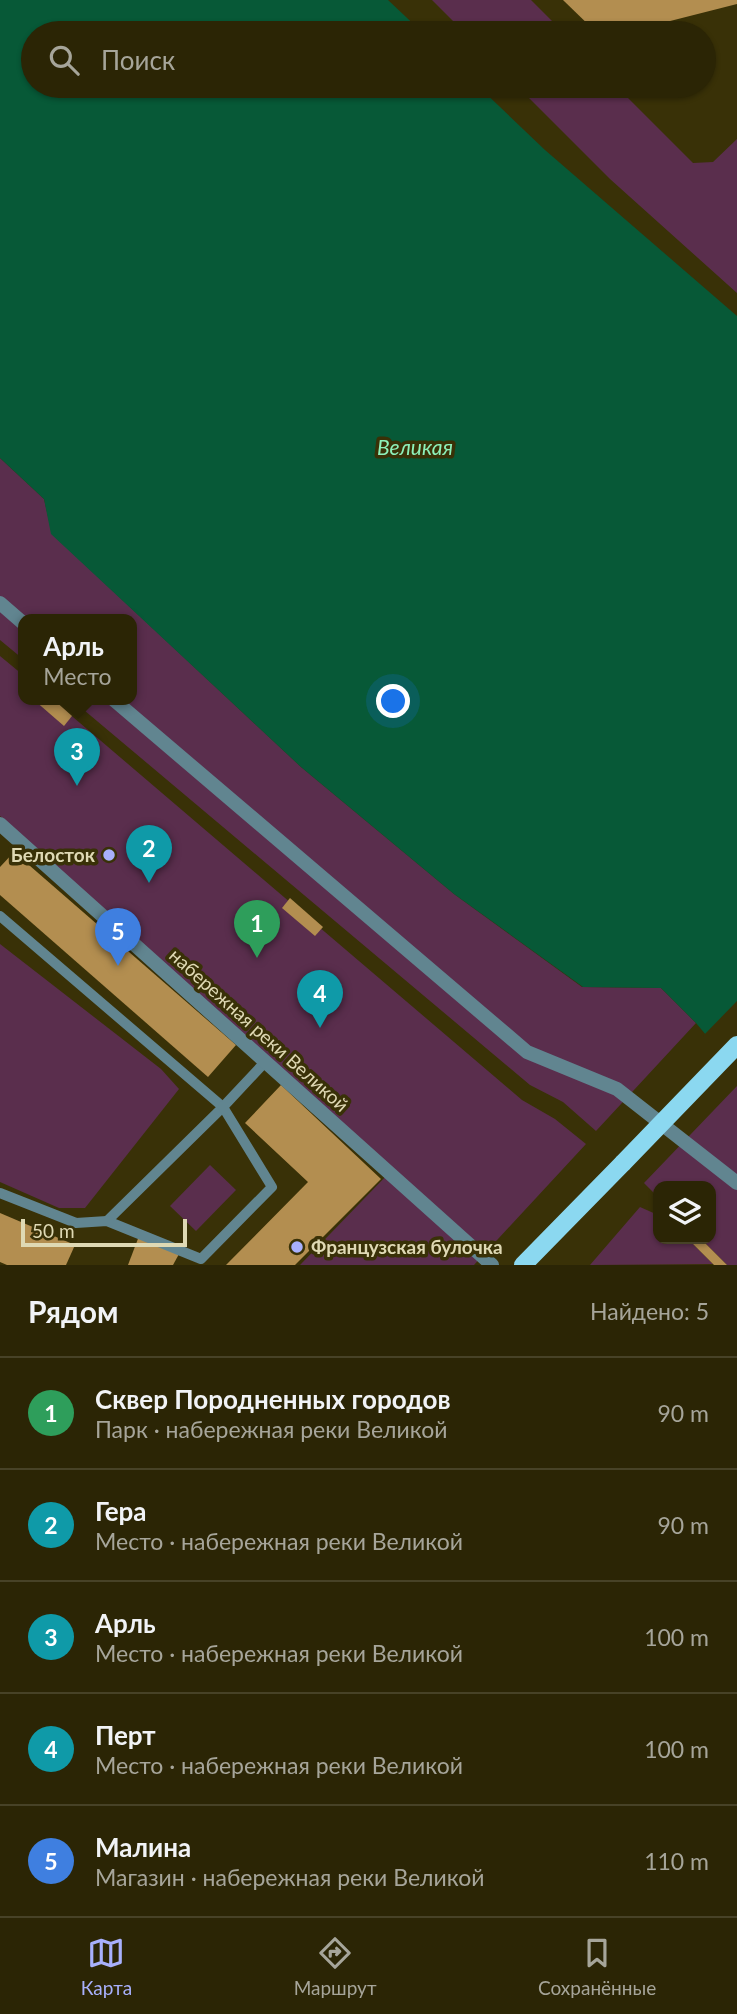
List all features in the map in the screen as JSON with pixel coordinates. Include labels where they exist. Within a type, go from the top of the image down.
[{"type":"main road","points":[[523,1265],[737,1045]]},
{"type":"street","points":[[0,604],[18,619]]},
{"type":"street","points":[[120,705],[527,1052],[617,1089],[737,1183]]},
{"type":"street","name":"набережная реки Великой","points":[[2,829],[266,1061],[492,1265]]},
{"type":"lane","points":[[0,916],[223,1107],[272,1187],[201,1259],[107,1221],[76,1223],[0,1193]]},
{"type":"lane","points":[[107,1221],[266,1061]]},
{"type":"shaded area","points":[[432,0],[531,0],[552,21],[453,21]]},
{"type":"shaded area","points":[[529,98],[628,98],[693,163],[713,162],[737,139],[737,293],[610,179]]},
{"type":"shaded area","points":[[0,458],[44,499],[52,534],[301,767],[454,894],[582,987],[661,988],[696,1023],[596,1131],[563,1102],[530,1085],[78,705],[137,705],[137,614],[18,614],[18,655],[0,640]]},
{"type":"shaded area","points":[[0,656],[18,671],[18,705],[59,705],[522,1100],[555,1119],[586,1144],[486,1252],[0,816]]},
{"type":"shaded area","points":[[0,944],[161,1069],[179,1089],[85,1208],[59,1208],[0,1182]]},
{"type":"shaded area","points":[[737,1086],[737,1265],[727,1265],[706,1244],[716,1244],[716,1181],[653,1181],[653,1192],[644,1183]]},
{"type":"shaded area","points":[[210,1165],[236,1190],[196,1231],[170,1206]]},
{"type":"shaded area","points":[[390,1172],[482,1256],[474,1265],[300,1265]]},
{"type":"shaded area","points":[[640,1207],[653,1213],[653,1244],[693,1244],[713,1264],[590,1265]]},
{"type":"water","name":"Великая","points":[[0,0],[388,0],[410,21],[21,21],[21,98],[491,98],[545,150],[737,316],[737,1072],[696,1023],[661,988],[583,987],[454,894],[301,767],[51,534],[44,499],[0,458]]},
{"type":"pier","points":[[737,1001],[737,1076],[703,1036]]},
{"type":"building","points":[[563,0],[737,0],[737,4],[670,21],[585,21]]},
{"type":"building","points":[[40,705],[60,705],[72,716],[64,726]]},
{"type":"building","points":[[14,852],[236,1045],[208,1077],[0,895],[0,867]]},
{"type":"building","points":[[290,898],[323,927],[315,936],[282,908]]},
{"type":"building","points":[[281,1085],[381,1179],[295,1265],[226,1265],[308,1182],[245,1123]]},
{"type":"building","points":[[0,1213],[75,1245],[66,1265],[7,1265],[0,1262]]},
{"type":"building","points":[[139,1236],[179,1254],[173,1265],[128,1265]]},
{"type":"building","points":[[693,1244],[706,1244],[727,1265],[714,1265]]},
{"type":"place","name":"Арль","points":[[77,786]]},
{"type":"place","name":"Белосток","points":[[109,855]]},
{"type":"place","name":"Гера","points":[[149,883]]},
{"type":"place","name":"Сквер Породненных городов","points":[[257,958]]},
{"type":"place","name":"Малина","points":[[118,966]]},
{"type":"place","name":"Перт","points":[[320,1028]]},
{"type":"place","name":"Французская булочка","points":[[297,1247]]}]
